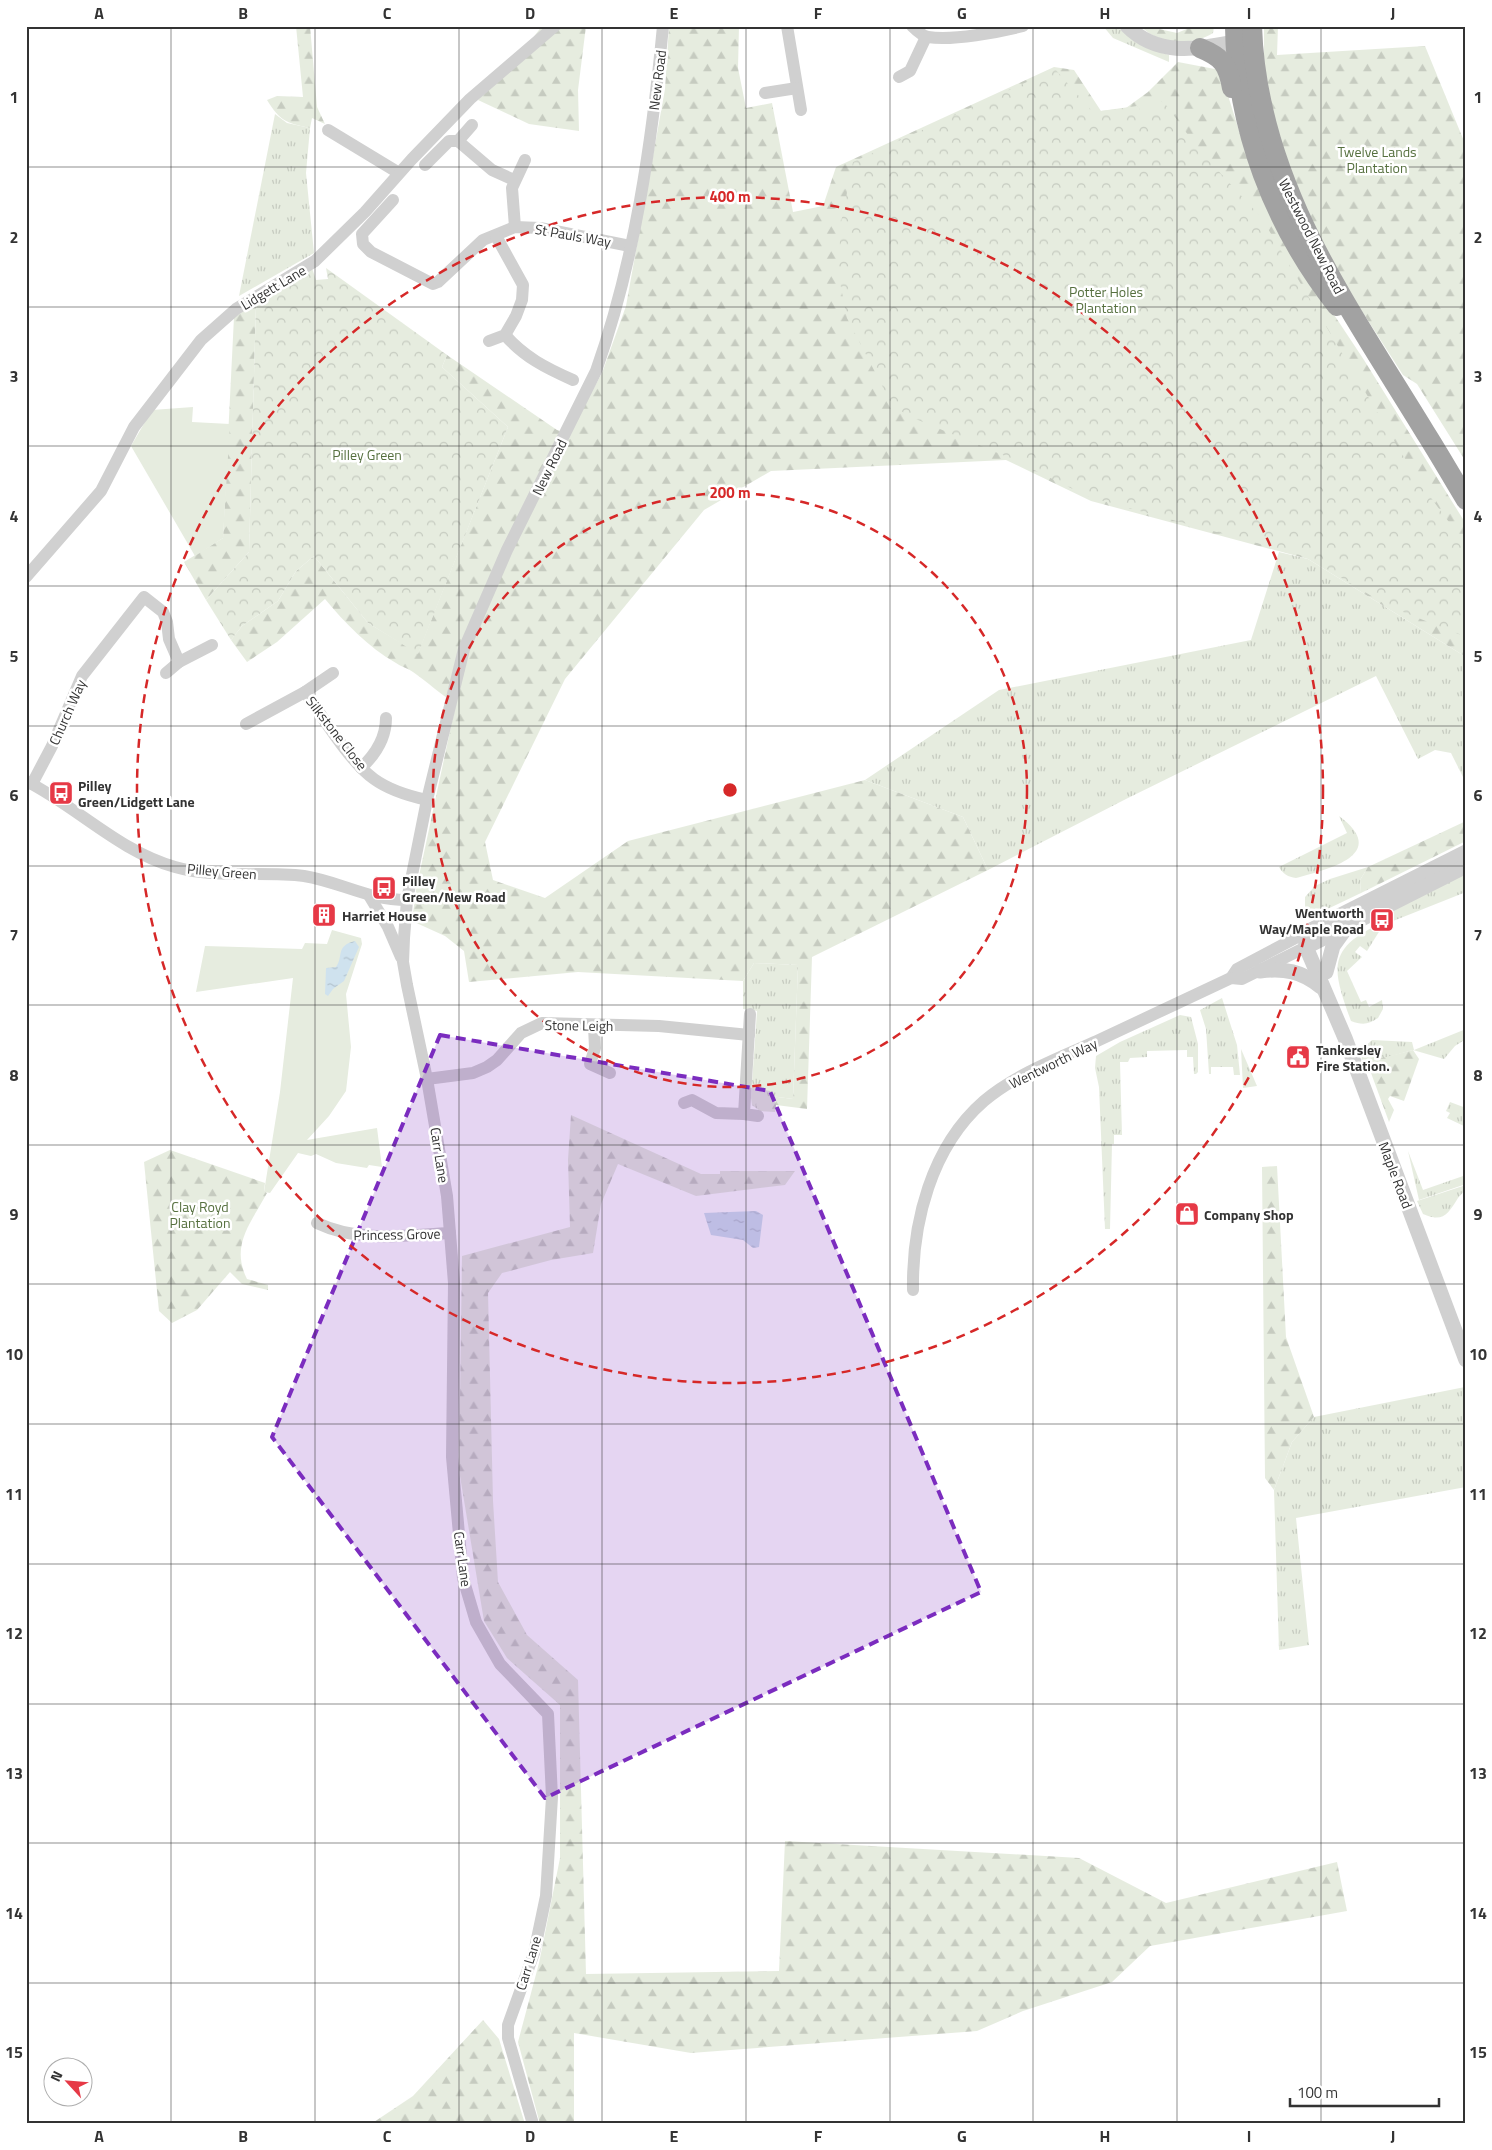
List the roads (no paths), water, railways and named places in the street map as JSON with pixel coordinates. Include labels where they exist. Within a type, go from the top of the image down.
[{"type":"highway","name":"Westwood New Road","points":[[1252,26],[1253,53],[1265,122],[1282,177],[1313,243],[1374,352],[1466,500]]},
{"type":"highway","points":[[1200,48],[1235,30],[1253,53]]},
{"type":"highway","name":"Westwood New Road","points":[[1235,30],[1244,104],[1262,176],[1294,243],[1312,274],[1374,352]]},
{"type":"highway","points":[[1200,48],[1222,60],[1230,74],[1237,114],[1251,135]]},
{"type":"street","name":"Lidgett Lane","points":[[26,577],[101,491],[139,421],[201,340],[236,309],[315,261],[366,212],[470,99],[556,26]]},
{"type":"street","name":"New Road","points":[[407,900],[427,800],[464,649],[507,550],[596,371],[614,311],[630,246],[644,170],[658,84],[663,26]]},
{"type":"street","points":[[787,26],[801,110]]},
{"type":"street","points":[[912,26],[926,37],[975,34],[1023,26]]},
{"type":"street","points":[[1127,26],[1142,38],[1164,47],[1200,48]]},
{"type":"street","points":[[899,76],[910,71],[926,37]]},
{"type":"street","points":[[765,93],[797,88]]},
{"type":"street","points":[[458,141],[472,125]]},
{"type":"street","points":[[328,130],[400,173]]},
{"type":"street","points":[[425,165],[449,141],[458,141],[492,170],[514,180]]},
{"type":"street","points":[[515,227],[512,200],[514,180],[525,160]]},
{"type":"street","name":"St Pauls Way","points":[[393,200],[362,234],[362,244],[371,252],[433,284],[438,282],[483,240],[515,227],[540,228],[630,246]]},
{"type":"street","points":[[489,341],[505,335],[516,316],[522,300],[523,285],[496,236]]},
{"type":"street","points":[[505,335],[518,350],[541,366],[573,380]]},
{"type":"street","name":"Church Way","points":[[29,782],[52,746],[82,676],[147,592],[163,612],[167,622],[169,639],[179,662]]},
{"type":"street","points":[[166,673],[179,662],[212,645]]},
{"type":"street","name":"Silkstone Close","points":[[333,673],[305,692],[361,768],[374,779],[393,790],[427,800]]},
{"type":"street","points":[[246,724],[305,692]]},
{"type":"street","points":[[361,768],[381,744],[386,729],[386,718]]},
{"type":"street","name":"Pilley Green","points":[[29,782],[109,834],[157,860],[175,867],[208,873],[304,876],[325,880],[370,897],[407,900]]},
{"type":"street","name":"Wentworth Way","points":[[913,1290],[914,1260],[929,1184],[942,1156],[961,1126],[984,1101],[1022,1077],[1231,978],[1242,979],[1260,971],[1308,941],[1466,852]]},
{"type":"street","name":"Wentworth Way","points":[[1231,978],[1237,969],[1348,925],[1466,866]]},
{"type":"street","name":"Carr Lane","points":[[370,897],[388,927],[403,962],[427,1079],[446,1196],[454,1283],[452,1457],[463,1578],[476,1622],[500,1664],[548,1714],[552,1798],[546,1896],[534,1953],[508,2024],[508,2038],[533,2124]]},
{"type":"street","name":"Carr Lane","points":[[403,962],[407,900]]},
{"type":"street","points":[[1326,972],[1333,946],[1348,925]]},
{"type":"street","name":"Maple Road","points":[[1308,941],[1326,972],[1326,991]]},
{"type":"street","name":"Maple Road","points":[[1308,941],[1318,980],[1326,991],[1466,1360]]},
{"type":"street","points":[[1260,971],[1285,969],[1295,972],[1306,976],[1326,991]]},
{"type":"street","points":[[744,1114],[750,1014]]},
{"type":"street","name":"Stone Leigh","points":[[427,1079],[473,1072],[487,1066],[497,1060],[521,1033],[542,1023],[594,1026],[659,1026],[749,1035]]},
{"type":"street","points":[[594,1026],[594,1048],[590,1064],[610,1073]]},
{"type":"street","points":[[684,1102],[692,1100],[716,1113],[758,1116]]},
{"type":"street","name":"Princess Grove","points":[[317,1223],[333,1231],[367,1236],[450,1233]]},
{"type":"water","points":[[355,941],[359,947],[344,981],[333,989],[328,996],[325,994],[326,968],[336,967],[342,949]]},
{"type":"water","points":[[756,1211],[763,1215],[759,1247],[753,1248],[743,1240],[711,1235],[704,1213]]},
{"type":"place","name":"Pilley Green/Lidgett Lane","points":[[61,793]]},
{"type":"place","name":"Pilley Green/New Road","points":[[384,888]]},
{"type":"place","name":"Harriet House","points":[[324,915]]},
{"type":"place","name":"Wentworth Way/Maple Road","points":[[1382,920]]},
{"type":"place","name":"Tankersley Fire Station.","points":[[1298,1057]]},
{"type":"place","name":"Company Shop","points":[[1187,1214]]},
{"type":"park label","name":"Twelve Lands Plantation","points":[[1377,160]]},
{"type":"park label","name":"Potter Holes Plantation","points":[[1106,300]]},
{"type":"park label","name":"Clay Royd Plantation","points":[[200,1214]]}]
